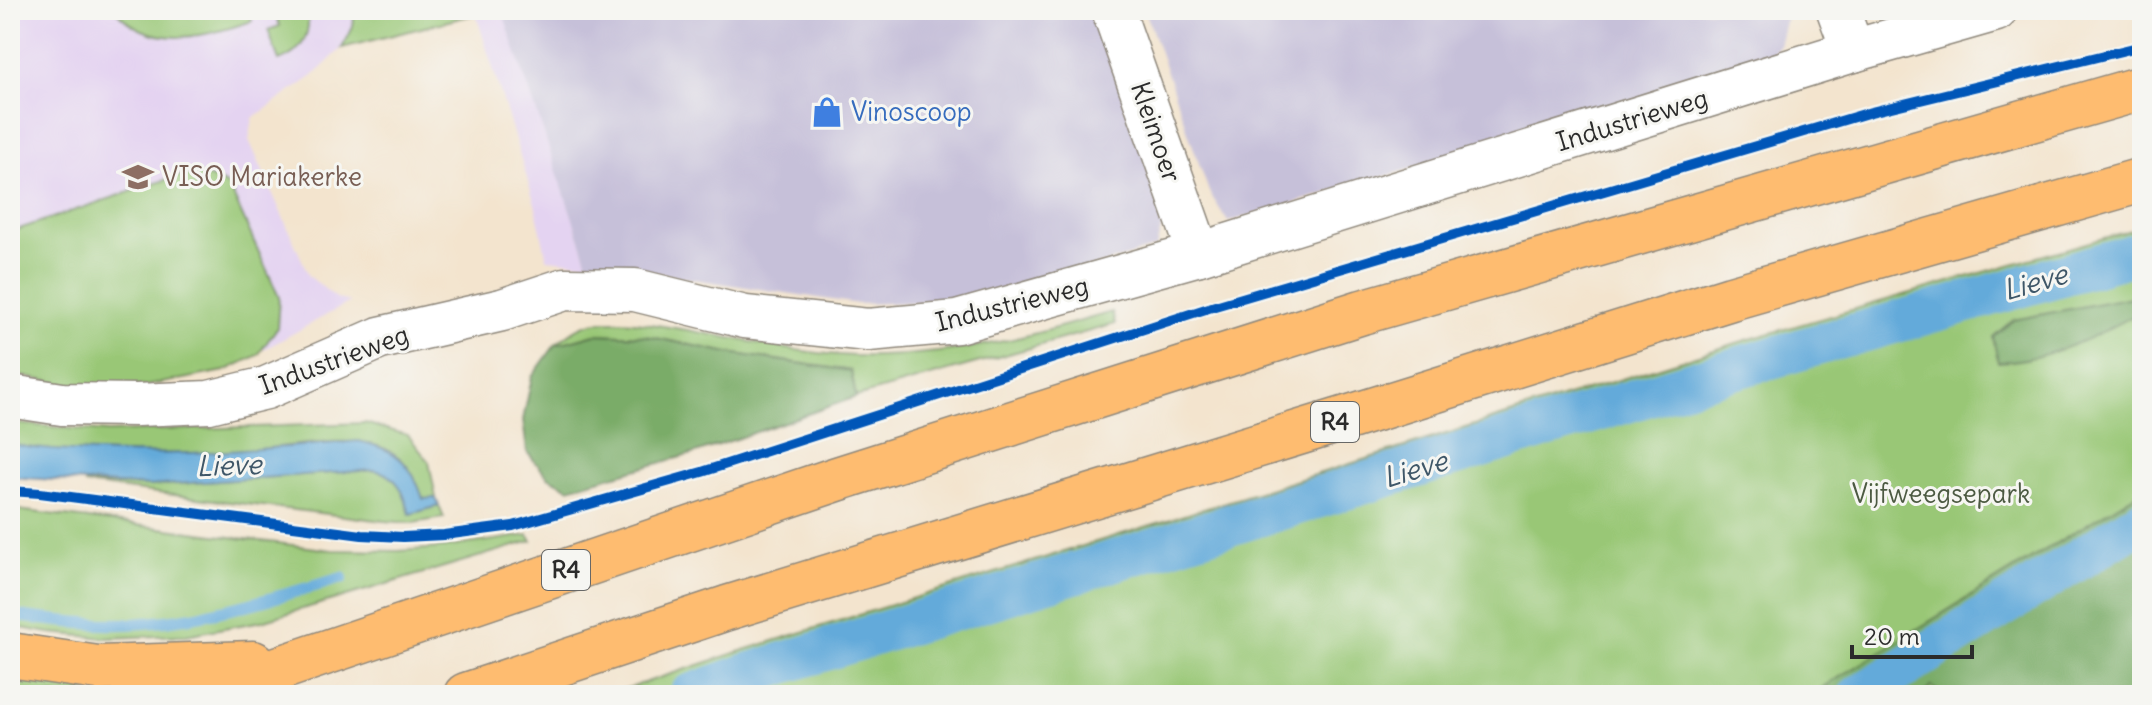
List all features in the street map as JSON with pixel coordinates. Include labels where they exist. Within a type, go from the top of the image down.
[{"type":"highway","name":"R4","points":[[201,695],[837,479],[1347,317],[2142,88]]},
{"type":"highway","name":"R4","points":[[466,695],[727,608],[1731,298],[2142,180]]},
{"type":"highway","name":"R4","points":[[10,655],[98,668],[296,661]]},
{"type":"street","name":"Kleimoer","points":[[1113,10],[1199,254]]},
{"type":"street","points":[[1838,10],[1853,51]]},
{"type":"street","name":"Industrieweg","points":[[10,396],[62,404],[209,402],[266,388],[380,338],[502,310],[565,289],[635,290],[745,317],[868,330],[957,322],[1199,254],[1853,51],[1996,10]]},
{"type":"shaded area","name":"VISO Mariakerke","points":[[10,10],[503,10],[588,263],[547,259],[535,204],[476,14],[342,48],[313,76],[253,118],[249,140],[309,276],[337,299],[350,302],[225,371],[10,374]]},
{"type":"shaded area","points":[[502,10],[1097,10],[1168,204],[1156,247],[986,300],[858,304],[588,263]]},
{"type":"shaded area","points":[[1145,10],[1788,10],[1779,45],[1764,66],[1228,222],[1209,192]]},
{"type":"green space","points":[[115,10],[248,10],[252,21],[217,32],[163,36],[146,32]]},
{"type":"green space","points":[[292,10],[307,10],[306,35],[294,53],[279,61],[268,30],[280,26],[276,16]]},
{"type":"green space","points":[[352,10],[474,10],[476,14],[342,48],[353,25]]},
{"type":"green space","points":[[205,175],[229,186],[279,297],[277,328],[258,355],[225,371],[146,386],[79,387],[10,374],[10,232],[177,176]]},
{"type":"green space","name":"Vijfweegsepark","points":[[2142,227],[2142,695],[607,695],[1743,341]]},
{"type":"green space","points":[[2142,295],[2142,311],[2090,338],[2036,357],[1998,362],[1993,337],[2013,320]]},
{"type":"green space","points":[[1112,312],[1115,324],[856,397],[851,371],[729,353],[646,336],[595,334],[555,345],[585,325],[620,321],[807,352],[856,356],[911,355],[970,348]]},
{"type":"green space","points":[[595,334],[646,336],[729,353],[851,371],[856,397],[696,453],[569,488],[548,477],[527,452],[523,420],[532,377],[555,345]]},
{"type":"green space","points":[[10,423],[108,432],[365,423],[408,435],[429,462],[436,498],[423,499],[412,473],[395,454],[365,443],[333,442],[189,454],[69,451],[10,444]]},
{"type":"green space","points":[[374,470],[389,475],[399,485],[410,514],[439,506],[444,518],[413,523],[384,521],[84,484],[149,486]]},
{"type":"green space","points":[[2142,490],[2142,695],[1944,695],[1931,687],[1922,695],[1811,695]]},
{"type":"green space","points":[[10,509],[332,550],[441,548],[528,535],[532,541],[262,621],[186,635],[106,638],[10,626]]},
{"type":"green space","points":[[10,673],[101,685],[74,695],[10,695]]},
{"type":"water","points":[[359,441],[383,449],[401,460],[413,476],[423,499],[436,498],[439,506],[410,514],[402,491],[394,480],[374,470],[149,486],[10,477],[10,444],[63,451],[162,453]]},
{"type":"waterway","name":"Lieve","points":[[690,695],[748,674],[1750,364],[2142,252]]},
{"type":"waterway","points":[[1860,695],[2142,520]]},
{"type":"waterway","points":[[10,615],[96,624],[167,621],[226,610],[342,578]]},
{"type":"cycle path","points":[[10,491],[362,535],[444,535],[513,526],[702,472],[1215,306],[1871,112],[2142,46]]},
{"type":"place","name":"Vinoscoop","points":[[827,112]]},
{"type":"place","name":"VISO Mariakerke","points":[[138,177]]}]
